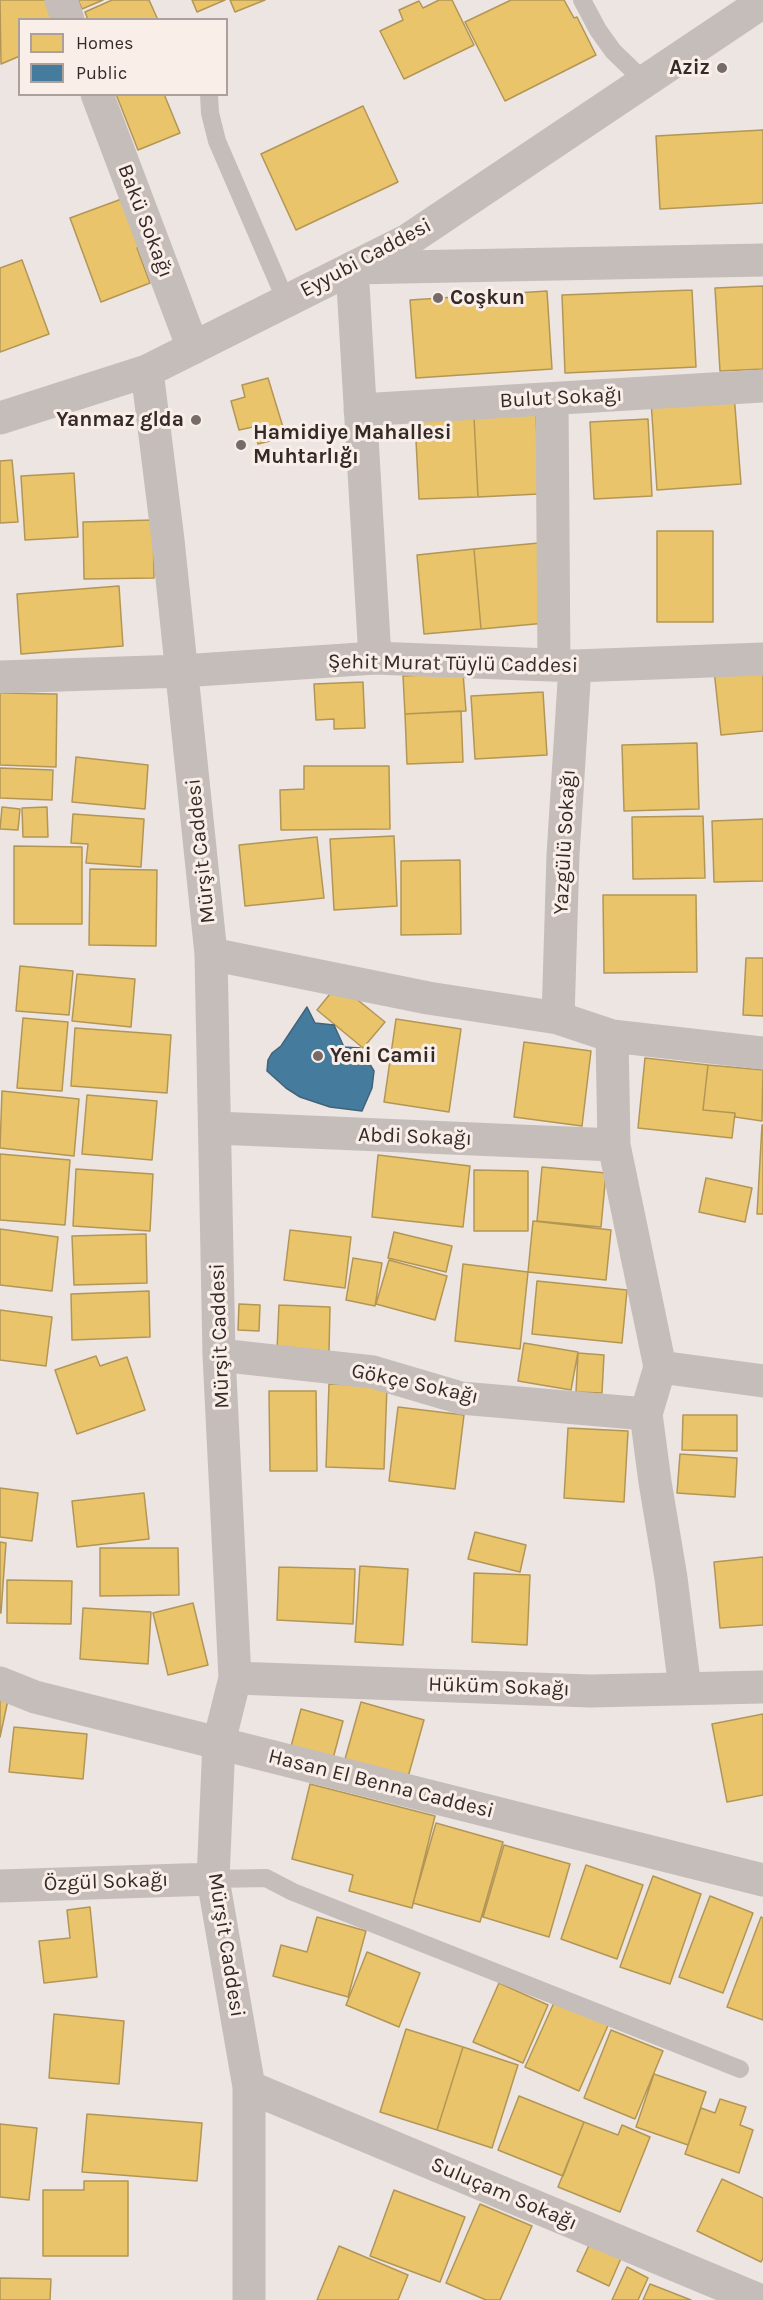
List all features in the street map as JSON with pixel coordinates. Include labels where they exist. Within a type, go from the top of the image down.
[{"type":"street","points":[[61,0],[67,18]]},
{"type":"street","name":"Eyyubi Caddesi","points":[[0,418],[147,371],[408,240],[763,2]]},
{"type":"street","name":"Bakü Sokağı","points":[[98,96],[193,348]]},
{"type":"street","points":[[375,658],[352,268],[763,260]]},
{"type":"street","name":"Mürşit Caddesi","points":[[147,371],[182,670],[211,954],[219,1355],[235,1678],[219,1742],[213,1879],[249,2087],[249,2300]]},
{"type":"street","name":"Bulut Sokağı","points":[[360,410],[763,386]]},
{"type":"street","name":"Yazgülü Sokağı","points":[[552,399],[565,665],[558,1018]]},
{"type":"street","name":"Şehit Murat Tüylü Caddesi","points":[[0,677],[182,670],[375,658],[565,665],[763,659]]},
{"type":"street","points":[[211,954],[428,998],[558,1018],[612,1036],[763,1053]]},
{"type":"street","points":[[612,1036],[614,1145],[660,1367],[646,1414],[672,1578],[685,1689]]},
{"type":"street","name":"Abdi Sokağı","points":[[216,1128],[614,1145]]},
{"type":"street","name":"Gökçe Sokağı","points":[[219,1355],[373,1372],[461,1398],[646,1414]]},
{"type":"street","points":[[660,1367],[763,1381]]},
{"type":"street","name":"Hüküm Sokağı","points":[[235,1678],[590,1690],[763,1688]]},
{"type":"street","name":"Hasan El Benna Caddesi","points":[[0,1683],[35,1697],[763,1880]]},
{"type":"street","name":"Özgül Sokağı","points":[[0,1886],[213,1879]]},
{"type":"street","name":"Suluçam Sokağı","points":[[249,2087],[759,2300]]},
{"type":"lane","points":[[582,0],[598,30],[613,51],[645,81]]},
{"type":"lane","points":[[209,96],[210,113],[217,141],[286,301]]},
{"type":"lane","points":[[213,1879],[266,1878],[293,1892],[740,2069]]},
{"type":"building: Homes","points":[[0,0],[53,0],[60,18],[18,18],[18,57],[1,64]]},
{"type":"building: Homes","points":[[78,0],[103,0],[82,9]]},
{"type":"building: Homes","points":[[112,0],[149,0],[157,18],[87,18],[85,12]]},
{"type":"building: Homes","points":[[192,0],[225,0],[197,12]]},
{"type":"building: Homes","points":[[230,0],[265,0],[235,12]]},
{"type":"building: Homes","points":[[439,0],[452,0],[474,45],[404,79],[380,31],[403,20],[399,10],[419,1],[423,8]]},
{"type":"building: Homes","points":[[511,0],[564,0],[574,18],[577,17],[596,55],[505,101],[465,22]]},
{"type":"building: Homes","points":[[117,96],[165,96],[180,133],[138,150]]},
{"type":"building: Homes","points":[[363,106],[398,182],[296,230],[261,154]]},
{"type":"building: Homes","points":[[763,130],[763,203],[660,209],[656,136]]},
{"type":"building: Homes","points":[[127,197],[144,246],[137,248],[150,283],[101,302],[70,218]]},
{"type":"building: Homes","points":[[22,260],[49,334],[0,352],[0,268]]},
{"type":"building: Homes","points":[[763,286],[763,369],[720,371],[715,288]]},
{"type":"building: Homes","points":[[692,290],[696,367],[565,373],[562,295]]},
{"type":"building: Homes","points":[[547,291],[552,369],[416,378],[410,300]]},
{"type":"building: Homes","points":[[268,378],[286,437],[258,444],[253,427],[239,430],[231,401],[245,397],[242,385]]},
{"type":"building: Homes","points":[[734,394],[741,484],[657,490],[651,401]]},
{"type":"building: Homes","points":[[536,415],[539,494],[478,497],[474,417]]},
{"type":"building: Homes","points":[[474,417],[478,497],[419,499],[415,421]]},
{"type":"building: Homes","points":[[648,419],[652,496],[594,499],[590,422]]},
{"type":"building: Homes","points":[[12,460],[18,522],[0,523],[0,461]]},
{"type":"building: Homes","points":[[74,473],[78,537],[25,540],[21,476]]},
{"type":"building: Homes","points":[[153,520],[154,578],[84,579],[83,522]]},
{"type":"building: Homes","points":[[657,531],[713,531],[713,622],[657,622]]},
{"type":"building: Homes","points":[[539,543],[546,623],[481,629],[474,549]]},
{"type":"building: Homes","points":[[474,549],[481,629],[424,634],[417,555]]},
{"type":"building: Homes","points":[[119,586],[123,646],[21,654],[17,594]]},
{"type":"building: Homes","points":[[763,665],[763,731],[721,735],[714,670]]},
{"type":"building: Homes","points":[[463,673],[466,711],[405,714],[403,676]]},
{"type":"building: Homes","points":[[363,682],[365,728],[334,729],[334,719],[316,720],[314,684]]},
{"type":"building: Homes","points":[[543,692],[547,755],[475,759],[471,696]]},
{"type":"building: Homes","points":[[0,693],[57,694],[56,767],[0,765]]},
{"type":"building: Homes","points":[[461,711],[463,762],[407,764],[405,714]]},
{"type":"building: Homes","points":[[697,743],[699,809],[624,811],[622,745]]},
{"type":"building: Homes","points":[[76,757],[148,765],[145,809],[72,802]]},
{"type":"building: Homes","points":[[304,766],[389,766],[390,829],[281,830],[280,790],[304,789]]},
{"type":"building: Homes","points":[[0,768],[53,770],[52,800],[0,798]]},
{"type":"building: Homes","points":[[2,807],[20,809],[18,830],[0,829]]},
{"type":"building: Homes","points":[[47,807],[48,837],[23,837],[22,808]]},
{"type":"building: Homes","points":[[73,814],[144,819],[141,867],[86,863],[88,844],[71,843]]},
{"type":"building: Homes","points":[[703,816],[705,878],[633,879],[632,817]]},
{"type":"building: Homes","points":[[763,819],[763,881],[714,882],[712,821]]},
{"type":"building: Homes","points":[[394,836],[397,906],[334,910],[330,839]]},
{"type":"building: Homes","points":[[317,837],[324,898],[245,906],[239,845]]},
{"type":"building: Homes","points":[[14,846],[82,847],[82,924],[14,924]]},
{"type":"building: Homes","points":[[460,860],[461,934],[401,935],[401,861]]},
{"type":"building: Homes","points":[[90,869],[157,870],[156,946],[89,945]]},
{"type":"building: Homes","points":[[603,895],[696,895],[697,972],[604,973]]},
{"type":"building: Homes","points":[[746,958],[763,958],[763,1016],[743,1015]]},
{"type":"building: Homes","points":[[20,966],[73,971],[69,1015],[16,1011]]},
{"type":"building: Homes","points":[[77,974],[135,979],[131,1027],[72,1021]]},
{"type":"building: Homes","points":[[338,984],[385,1022],[363,1048],[317,1010]]},
{"type":"building: Homes","points":[[23,1018],[68,1022],[62,1091],[17,1088]]},
{"type":"building: Homes","points":[[396,1019],[461,1029],[449,1112],[384,1102]]},
{"type":"building: Homes","points":[[75,1028],[171,1035],[167,1093],[71,1086]]},
{"type":"building: Homes","points":[[524,1042],[591,1051],[582,1126],[514,1117]]},
{"type":"building: Homes","points":[[645,1058],[708,1065],[703,1110],[735,1113],[732,1138],[638,1128]]},
{"type":"building: Homes","points":[[708,1065],[763,1070],[762,1121],[735,1117],[735,1113],[703,1110]]},
{"type":"building: Homes","points":[[2,1091],[79,1099],[74,1156],[0,1148]]},
{"type":"building: Homes","points":[[87,1095],[157,1101],[152,1160],[82,1154]]},
{"type":"building: Homes","points":[[762,1125],[763,1214],[757,1214]]},
{"type":"building: Homes","points":[[0,1154],[70,1160],[65,1225],[0,1220]]},
{"type":"building: Homes","points":[[378,1155],[470,1166],[463,1227],[372,1217]]},
{"type":"building: Homes","points":[[542,1167],[606,1173],[601,1227],[537,1221]]},
{"type":"building: Homes","points":[[76,1169],[153,1174],[150,1231],[73,1226]]},
{"type":"building: Homes","points":[[474,1170],[528,1171],[528,1231],[474,1231]]},
{"type":"building: Homes","points":[[706,1178],[752,1188],[745,1222],[699,1212]]},
{"type":"building: Homes","points":[[533,1221],[611,1230],[606,1280],[528,1272]]},
{"type":"building: Homes","points":[[0,1229],[58,1237],[52,1291],[0,1285]]},
{"type":"building: Homes","points":[[290,1230],[351,1237],[345,1288],[284,1280]]},
{"type":"building: Homes","points":[[394,1232],[452,1246],[446,1272],[388,1258]]},
{"type":"building: Homes","points":[[146,1234],[147,1283],[74,1285],[72,1236]]},
{"type":"building: Homes","points":[[353,1258],[382,1263],[375,1306],[346,1300]]},
{"type":"building: Homes","points":[[389,1260],[447,1276],[435,1320],[376,1304]]},
{"type":"building: Homes","points":[[463,1264],[528,1272],[520,1349],[455,1341]]},
{"type":"building: Homes","points":[[537,1281],[627,1290],[622,1343],[532,1334]]},
{"type":"building: Homes","points":[[149,1291],[150,1337],[72,1340],[71,1294]]},
{"type":"building: Homes","points":[[239,1304],[260,1305],[259,1331],[238,1330]]},
{"type":"building: Homes","points":[[279,1305],[330,1307],[329,1352],[277,1350]]},
{"type":"building: Homes","points":[[0,1310],[52,1317],[46,1366],[0,1360]]},
{"type":"building: Homes","points":[[524,1343],[578,1352],[571,1390],[518,1381]]},
{"type":"building: Homes","points":[[578,1353],[604,1355],[602,1393],[576,1392]]},
{"type":"building: Homes","points":[[96,1356],[100,1366],[127,1357],[145,1410],[77,1434],[55,1370]]},
{"type":"building: Homes","points":[[329,1384],[387,1386],[384,1469],[326,1467]]},
{"type":"building: Homes","points":[[269,1391],[316,1391],[317,1471],[270,1471]]},
{"type":"building: Homes","points":[[398,1407],[464,1415],[455,1489],[389,1481]]},
{"type":"building: Homes","points":[[683,1415],[737,1415],[737,1451],[682,1450]]},
{"type":"building: Homes","points":[[568,1428],[628,1431],[624,1502],[564,1498]]},
{"type":"building: Homes","points":[[680,1454],[737,1458],[735,1497],[677,1493]]},
{"type":"building: Homes","points":[[0,1488],[38,1493],[32,1541],[0,1537]]},
{"type":"building: Homes","points":[[144,1493],[149,1539],[77,1547],[72,1501]]},
{"type":"building: Homes","points":[[475,1532],[526,1545],[520,1572],[468,1559]]},
{"type":"building: Homes","points":[[0,1542],[6,1543],[1,1613],[0,1613]]},
{"type":"building: Homes","points":[[100,1548],[178,1548],[179,1595],[100,1596]]},
{"type":"building: Homes","points":[[763,1557],[763,1625],[720,1628],[714,1562]]},
{"type":"building: Homes","points":[[360,1566],[408,1569],[403,1645],[355,1642]]},
{"type":"building: Homes","points":[[279,1567],[355,1569],[353,1624],[277,1620]]},
{"type":"building: Homes","points":[[474,1573],[530,1575],[527,1645],[472,1642]]},
{"type":"building: Homes","points":[[7,1580],[72,1581],[71,1624],[7,1623]]},
{"type":"building: Homes","points":[[193,1603],[208,1665],[168,1675],[153,1613]]},
{"type":"building: Homes","points":[[83,1608],[151,1612],[148,1664],[80,1659]]},
{"type":"building: Homes","points":[[0,1699],[8,1700],[0,1737]]},
{"type":"building: Homes","points":[[361,1702],[424,1720],[408,1777],[345,1759]]},
{"type":"building: Homes","points":[[301,1709],[343,1721],[331,1766],[289,1754]]},
{"type":"building: Homes","points":[[763,1714],[763,1795],[727,1802],[712,1724]]},
{"type":"building: Homes","points":[[14,1727],[87,1734],[83,1779],[9,1772]]},
{"type":"building: Homes","points":[[310,1784],[435,1816],[412,1908],[349,1891],[353,1875],[292,1859]]},
{"type":"building: Homes","points":[[436,1823],[503,1842],[480,1922],[413,1903]]},
{"type":"building: Homes","points":[[504,1845],[570,1864],[549,1937],[483,1917]]},
{"type":"building: Homes","points":[[586,1865],[643,1885],[617,1959],[561,1939]]},
{"type":"building: Homes","points":[[653,1876],[701,1894],[670,1984],[620,1967]]},
{"type":"building: Homes","points":[[710,1896],[753,1913],[723,1993],[679,1977]]},
{"type":"building: Homes","points":[[90,1907],[97,1977],[44,1983],[39,1941],[70,1938],[67,1910]]},
{"type":"building: Homes","points":[[317,1917],[366,1931],[348,1997],[273,1976],[281,1945],[307,1952]]},
{"type":"building: Homes","points":[[761,1917],[763,1918],[763,2020],[727,2007]]},
{"type":"building: Homes","points":[[367,1952],[420,1973],[399,2027],[346,2005]]},
{"type":"building: Homes","points":[[499,1983],[548,2005],[523,2063],[473,2042]]},
{"type":"building: Homes","points":[[557,1996],[610,2021],[579,2091],[525,2067]]},
{"type":"building: Homes","points":[[54,2014],[124,2021],[119,2084],[49,2078]]},
{"type":"building: Homes","points":[[406,2029],[463,2047],[437,2130],[380,2112]]},
{"type":"building: Homes","points":[[611,2030],[663,2051],[635,2119],[584,2098]]},
{"type":"building: Homes","points":[[463,2047],[518,2065],[492,2148],[437,2130]]},
{"type":"building: Homes","points":[[654,2074],[706,2092],[688,2145],[636,2127]]},
{"type":"building: Homes","points":[[519,2096],[584,2122],[563,2176],[498,2150]]},
{"type":"building: Homes","points":[[720,2099],[746,2107],[740,2125],[753,2130],[739,2173],[685,2154],[701,2108],[715,2113]]},
{"type":"building: Homes","points":[[87,2114],[202,2123],[197,2181],[82,2172]]},
{"type":"building: Homes","points":[[584,2122],[618,2135],[622,2125],[650,2137],[620,2212],[558,2187]]},
{"type":"building: Homes","points":[[0,2124],[37,2128],[29,2200],[0,2197]]},
{"type":"building: Homes","points":[[722,2179],[763,2198],[763,2258],[761,2262],[697,2231]]},
{"type":"building: Homes","points":[[84,2181],[128,2181],[128,2256],[43,2256],[43,2190],[84,2190]]},
{"type":"building: Homes","points":[[394,2190],[465,2217],[440,2282],[370,2256]]},
{"type":"building: Homes","points":[[480,2204],[532,2226],[500,2300],[486,2300],[446,2283]]},
{"type":"building: Homes","points":[[591,2241],[622,2256],[609,2286],[577,2271]]},
{"type":"building: Homes","points":[[339,2246],[408,2275],[398,2300],[317,2300]]},
{"type":"building: Homes","points":[[627,2267],[648,2278],[638,2300],[612,2300]]},
{"type":"building: Homes","points":[[0,2278],[51,2279],[50,2300],[0,2300]]},
{"type":"building: Homes","points":[[650,2284],[691,2300],[643,2300]]},
{"type":"building: Public","name":"Yeni Camii","points":[[307,1007],[315,1023],[334,1025],[344,1047],[360,1048],[374,1071],[372,1088],[362,1111],[330,1107],[300,1097],[267,1071],[268,1060],[272,1053],[281,1046]]},
{"type":"place","name":"Aziz","points":[[722,68]]},
{"type":"place","name":"Coşkun","points":[[438,298]]},
{"type":"place","name":"Yanmaz glda","points":[[196,420]]},
{"type":"place","name":"Hamidiye Mahallesi Muhtarlığı","points":[[241,445]]},
{"type":"place","name":"Yeni Camii","points":[[318,1056]]}]
